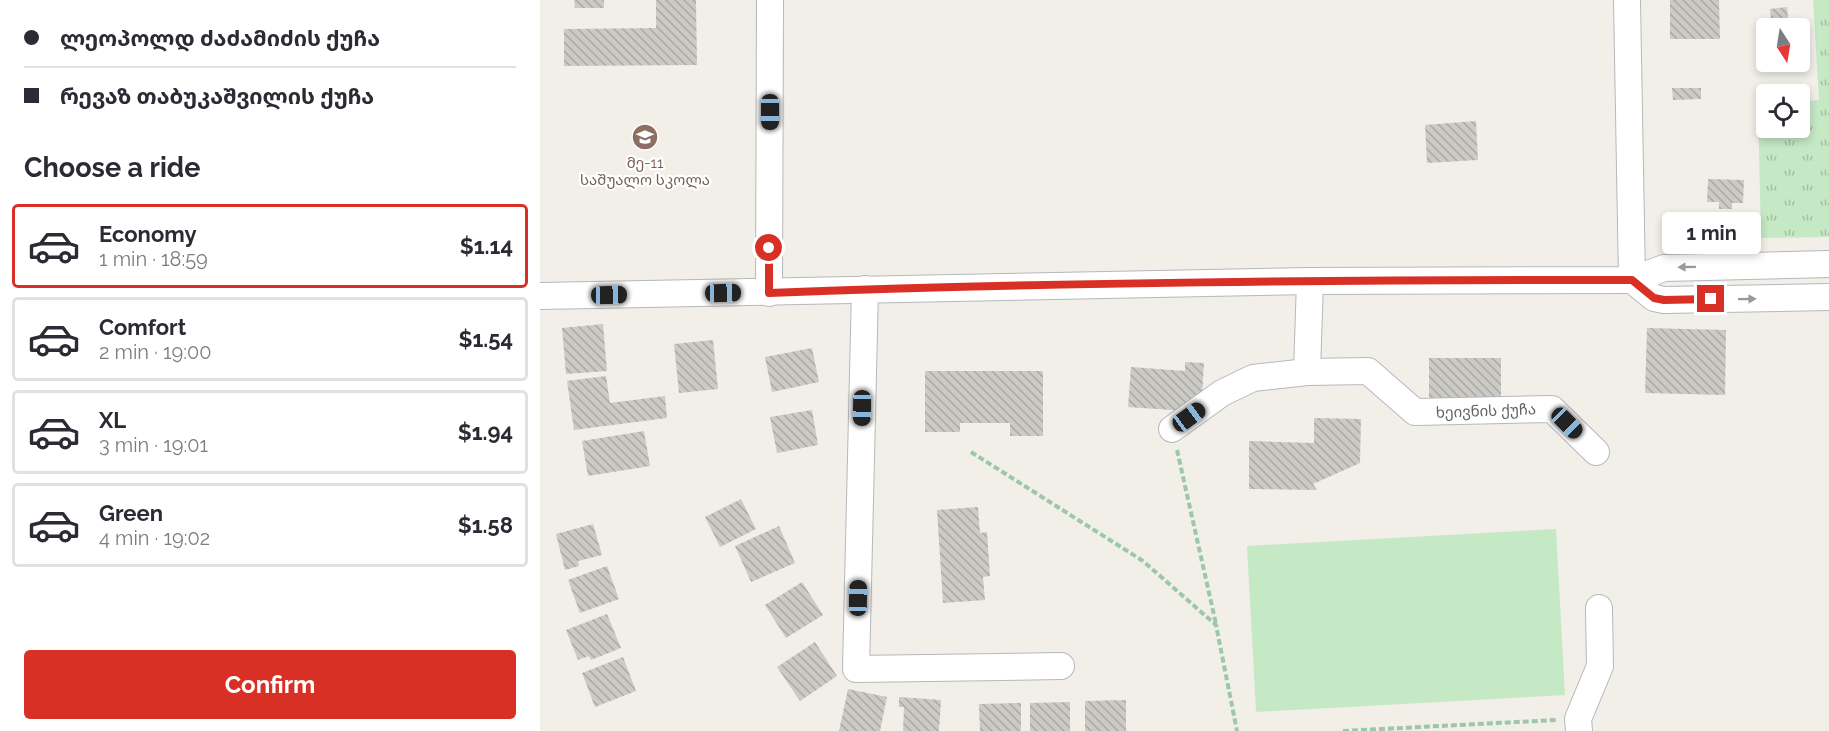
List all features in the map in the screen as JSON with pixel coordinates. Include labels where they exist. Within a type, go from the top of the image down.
[{"type":"street","points":[[769,293],[770,0]]},
{"type":"street","points":[[1627,0],[1632,280],[1654,298],[1664,300],[1829,297]]},
{"type":"street","points":[[540,296],[1310,281],[1632,280],[1664,268],[1829,264]]},
{"type":"street","points":[[1307,372],[1310,281]]},
{"type":"street","points":[[865,289],[856,669],[1061,666]]},
{"type":"street","name":"ხეივნის ქუჩა","points":[[1173,429],[1222,393],[1253,378],[1307,372],[1368,371],[1415,412],[1552,409],[1596,452]]},
{"type":"street","points":[[1579,725],[1600,666],[1599,608]]},
{"type":"path","points":[[1173,429],[1237,731]]},
{"type":"path","points":[[971,452],[1143,561],[1216,625]]},
{"type":"path","points":[[1343,731],[1579,725]]},
{"type":"green space","points":[[1813,0],[1829,0],[1829,237],[1761,238],[1759,138],[1810,138],[1810,101],[1819,100]]},
{"type":"green space","points":[[1556,529],[1565,695],[1256,712],[1247,546]]},
{"type":"building","points":[[574,0],[604,0],[604,8],[575,8]]},
{"type":"building","points":[[656,0],[696,0],[697,65],[564,66],[564,29],[656,28]]},
{"type":"building","points":[[1670,0],[1719,0],[1720,39],[1670,39]]},
{"type":"building","points":[[1787,7],[1788,18],[1771,18],[1770,9]]},
{"type":"building","points":[[1672,88],[1701,88],[1701,99],[1673,100]]},
{"type":"building","points":[[1476,121],[1478,160],[1427,163],[1425,125]]},
{"type":"building","points":[[1708,179],[1744,180],[1743,203],[1732,203],[1732,209],[1719,209],[1719,202],[1707,202]]},
{"type":"building","points":[[603,324],[607,371],[566,374],[562,328]]},
{"type":"building","points":[[1647,328],[1726,330],[1725,395],[1645,393]]},
{"type":"building","points":[[713,340],[718,389],[679,393],[674,344]]},
{"type":"building","points":[[812,348],[819,382],[772,392],[765,357]]},
{"type":"building","points":[[1429,358],[1501,358],[1501,403],[1429,403]]},
{"type":"building","points":[[1185,362],[1204,363],[1201,412],[1128,407],[1131,367],[1185,371]]},
{"type":"building","points":[[925,371],[1043,371],[1043,436],[1010,436],[1010,423],[960,423],[960,432],[925,432]]},
{"type":"building","points":[[606,376],[610,403],[665,396],[667,418],[574,430],[567,381]]},
{"type":"building","points":[[812,410],[818,445],[777,453],[770,417]]},
{"type":"building","points":[[1314,418],[1361,419],[1360,463],[1313,484],[1317,490],[1249,489],[1249,441],[1314,443]]},
{"type":"building","points":[[644,431],[650,466],[588,476],[582,441]]},
{"type":"building","points":[[741,499],[756,529],[720,547],[705,517]]},
{"type":"building","points":[[978,507],[980,533],[987,532],[990,576],[983,577],[985,600],[943,603],[937,510]]},
{"type":"building","points":[[593,524],[602,555],[578,561],[579,566],[565,570],[556,534]]},
{"type":"building","points":[[779,526],[795,563],[751,582],[735,546]]},
{"type":"building","points":[[607,566],[619,599],[580,613],[568,580]]},
{"type":"building","points":[[802,582],[823,615],[786,638],[765,605]]},
{"type":"building","points":[[607,614],[621,648],[591,660],[589,656],[578,660],[566,630]]},
{"type":"building","points":[[815,642],[837,676],[800,701],[777,667]]},
{"type":"building","points":[[623,657],[636,691],[595,707],[582,673]]},
{"type":"building","points":[[848,689],[887,697],[880,731],[839,731]]},
{"type":"building","points":[[899,697],[941,700],[939,731],[903,731],[904,707],[899,707]]},
{"type":"building","points":[[1126,700],[1126,731],[1085,731],[1085,701]]},
{"type":"building","points":[[1070,702],[1070,731],[1030,731],[1030,703]]},
{"type":"building","points":[[1021,703],[1021,731],[980,731],[979,704]]},
{"type":"place","name":"მე-11 საშუალო სკოლა","points":[[645,137]]},
{"type":"route","points":[[769,248],[769,293],[865,289],[1310,281],[1632,280],[1654,298],[1664,300],[1711,299]]}]
